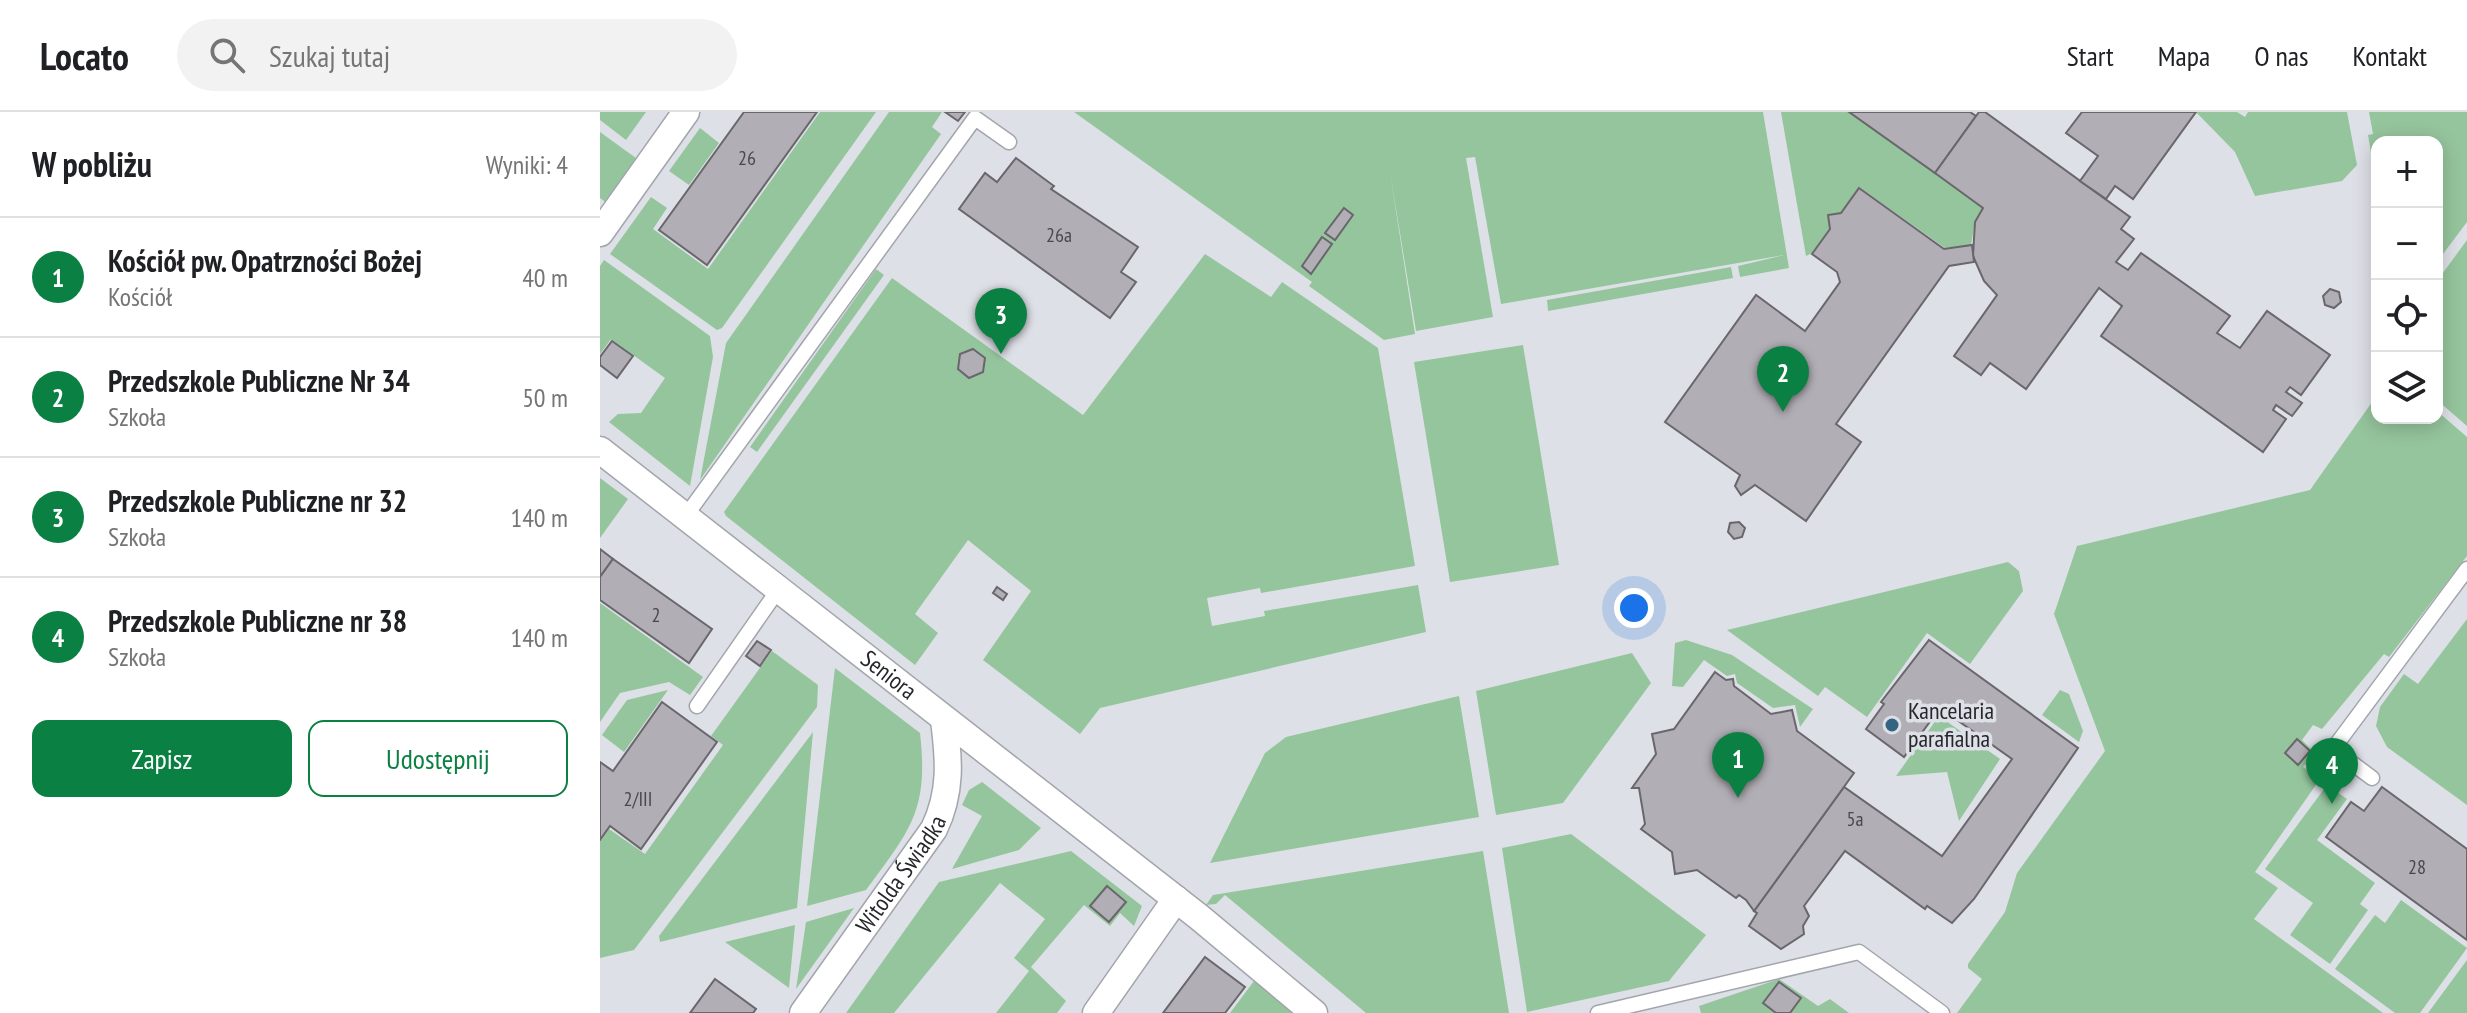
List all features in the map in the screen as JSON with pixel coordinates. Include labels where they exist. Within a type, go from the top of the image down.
[{"type":"street","points":[[600,233],[686,112]]},
{"type":"street","name":"Seniora","points":[[600,450],[1176,899],[1314,1013]]},
{"type":"street","name":"Witolda Świadka","points":[[803,1013],[934,829],[945,807],[949,782],[944,720]]},
{"type":"street","points":[[1096,1013],[1176,899]]},
{"type":"lane","points":[[685,517],[975,118],[1009,142]]},
{"type":"lane","points":[[2372,778],[2333,749],[2467,569]]},
{"type":"lane","points":[[697,706],[778,590]]},
{"type":"lane","points":[[1598,1013],[1859,952],[1942,1013]]},
{"type":"green space","points":[[600,112],[646,112],[626,140],[600,120]]},
{"type":"green space","points":[[820,112],[876,112],[722,328],[717,330],[610,254],[651,197],[667,208],[653,229],[708,269]]},
{"type":"green space","points":[[889,112],[942,112],[932,127],[941,134],[700,480],[726,343]]},
{"type":"green space","points":[[1074,112],[1763,112],[1789,268],[1740,277],[1738,266],[1784,255],[1501,304],[1475,157],[1466,158],[1493,317],[1416,331],[1390,172],[1415,334],[1384,340],[1309,286],[1312,282]]},
{"type":"green space","points":[[1781,112],[1849,112],[1983,208],[1975,223],[1971,245],[1945,248],[1859,187],[1841,213],[1828,215],[1830,228],[1812,253],[1806,256]]},
{"type":"green space","points":[[2196,112],[2237,112],[2245,117],[2248,112],[2347,112],[2357,165],[2342,181],[2255,196],[2235,152]]},
{"type":"green space","points":[[2369,112],[2467,112],[2467,222],[2443,254],[2443,136],[2371,136],[2371,153],[2368,135],[2373,134]]},
{"type":"green space","points":[[700,128],[719,143],[689,185],[669,171]]},
{"type":"green space","points":[[600,132],[640,161],[608,204],[600,198]]},
{"type":"green space","points":[[2467,240],[2467,426],[2443,405],[2443,273]]},
{"type":"green space","points":[[1205,254],[1271,297],[1282,282],[1378,348],[1415,566],[1261,593],[1260,588],[1207,598],[1212,626],[1265,616],[1264,611],[1418,585],[1426,632],[1100,708],[1080,734],[983,660],[1031,591],[968,540],[915,614],[938,633],[915,665],[726,516],[724,512],[892,278],[1083,415]]},
{"type":"green space","points":[[604,260],[710,336],[713,357],[690,486],[609,422],[618,414],[641,413],[665,378],[611,339],[600,354],[600,266]]},
{"type":"green space","points":[[1731,267],[1733,278],[1548,311],[1547,300]]},
{"type":"green space","points":[[876,269],[884,275],[757,452],[750,447]]},
{"type":"green space","points":[[1523,345],[1559,565],[1450,582],[1414,362]]},
{"type":"green space","points":[[2371,404],[2371,424],[2443,424],[2443,416],[2467,437],[2467,556],[2389,657],[2384,654],[2322,729],[2313,725],[2302,740],[2315,753],[2303,767],[2320,779],[2255,872],[2278,888],[2254,919],[2383,1013],[1957,1013],[1982,979],[1968,968],[1968,964],[2005,912],[2017,873],[2105,751],[2054,614],[2077,546],[2310,490]]},
{"type":"green space","points":[[600,478],[628,499],[600,538]]},
{"type":"green space","points":[[2008,562],[2019,571],[2023,591],[1970,664],[1927,633],[1867,717],[1825,687],[1818,696],[1727,630]]},
{"type":"green space","points":[[600,603],[703,677],[690,695],[669,682],[620,693],[600,722]]},
{"type":"green space","points":[[2467,619],[2467,805],[2387,747],[2376,726],[2380,707],[2404,674],[2418,684]]},
{"type":"green space","points":[[1686,640],[1732,655],[1813,709],[1800,727],[1795,705],[1773,708],[1737,683],[1735,674],[1727,676],[1704,660],[1683,687],[1672,686],[1675,643]]},
{"type":"green space","points":[[772,651],[818,685],[817,707],[634,950],[600,958],[600,842],[609,829],[645,854],[723,745],[711,736]]},
{"type":"green space","points":[[1632,653],[1651,683],[1563,803],[1496,815],[1476,691]]},
{"type":"green space","points":[[835,668],[920,733],[922,782],[913,818],[905,835],[866,890],[807,906]]},
{"type":"green space","points":[[668,690],[624,752],[602,735],[627,700]]},
{"type":"green space","points":[[2060,690],[2069,694],[2083,731],[2079,742],[2042,715]]},
{"type":"green space","points":[[1459,696],[1479,817],[1210,863],[1265,753],[1286,737]]},
{"type":"green space","points":[[1939,716],[2000,759],[1959,821],[1947,772],[1896,776]]},
{"type":"green space","points":[[813,732],[797,908],[660,942],[659,936]]},
{"type":"green space","points":[[982,782],[1041,828],[1019,850],[952,869],[982,816],[962,805],[969,790]]},
{"type":"green space","points":[[2327,785],[2347,799],[2317,840],[2375,883],[2360,904],[2368,910],[2330,964],[2290,935],[2313,903],[2265,869]]},
{"type":"green space","points":[[1571,834],[1706,935],[1669,981],[1527,1012],[1502,848]]},
{"type":"green space","points":[[1071,851],[1142,906],[1134,926],[1120,913],[1110,926],[1084,905],[1031,967],[1066,1001],[1057,1013],[996,1013],[1029,971],[1014,958],[1045,919],[1000,883],[894,1013],[846,1013],[939,882]]},
{"type":"green space","points":[[1483,851],[1509,1013],[1366,1013],[1225,895],[1216,904],[1206,905],[1213,895]]},
{"type":"green space","points":[[2401,900],[2467,948],[2420,1013],[2395,1013],[2335,969],[2375,915],[2385,923]]},
{"type":"green space","points":[[854,908],[796,989],[806,922]]},
{"type":"green space","points":[[795,925],[789,988],[725,942]]},
{"type":"green space","points":[[2467,960],[2467,1013],[2428,1013]]},
{"type":"green space","points":[[1257,977],[1300,1013],[1230,1013]]},
{"type":"green space","points":[[1779,979],[1818,1006],[1830,999],[1849,1013],[1701,1013],[1699,1006]]},
{"type":"building","points":[[744,112],[817,112],[707,265],[659,230]]},
{"type":"building","points":[[945,112],[965,112],[958,121]]},
{"type":"building","points":[[1849,112],[1970,112],[1976,116],[1935,173]]},
{"type":"building","points":[[1979,112],[1985,112],[2130,217],[2121,229],[2134,239],[2116,262],[2128,270],[2141,253],[2230,316],[2217,333],[2240,348],[2267,311],[2330,355],[2301,395],[2290,387],[2286,392],[2302,403],[2292,416],[2276,405],[2273,410],[2286,419],[2263,452],[2101,336],[2122,306],[2099,288],[2026,389],[1990,363],[1981,375],[1954,356],[1997,295],[1984,281],[1973,256],[1975,222],[1983,208],[1935,173]]},
{"type":"building","points":[[2082,112],[2196,112],[2133,199],[2115,186],[2106,199],[2080,181],[2098,156],[2066,133]]},
{"type":"building","points":[[1016,158],[1054,186],[1051,189],[1138,247],[1121,272],[1136,282],[1110,318],[959,209],[985,173],[997,182]]},
{"type":"building","points":[[1859,188],[1944,249],[1972,245],[1974,262],[1949,266],[1836,424],[1861,442],[1806,521],[1755,485],[1741,495],[1735,486],[1740,475],[1665,422],[1756,295],[1805,331],[1840,282],[1837,272],[1812,254],[1830,229],[1828,215],[1841,213]]},
{"type":"building","points":[[1344,208],[1353,215],[1335,240],[1325,233]]},
{"type":"building","points":[[1322,237],[1332,244],[1311,274],[1302,266]]},
{"type":"building","points":[[2330,289],[2339,292],[2341,302],[2334,308],[2325,305],[2323,296]]},
{"type":"building","points":[[612,341],[633,356],[617,378],[600,365],[600,357]]},
{"type":"building","points":[[973,349],[985,358],[983,372],[969,378],[958,369],[960,354]]},
{"type":"building","points":[[1739,522],[1745,528],[1742,537],[1734,539],[1728,532],[1730,523]]},
{"type":"building","points":[[600,549],[613,559],[600,577]]},
{"type":"building","points":[[613,559],[712,629],[689,663],[600,600],[600,577]]},
{"type":"building","points":[[997,587],[1007,594],[1003,600],[993,593]]},
{"type":"building","points":[[1929,640],[2078,748],[1974,899],[1952,923],[1927,906],[1925,909],[1845,851],[1804,906],[1809,916],[1803,926],[1804,934],[1781,949],[1749,926],[1757,913],[1754,911],[1844,787],[1942,856],[2012,759],[1940,708],[1904,757],[1866,729],[1884,704],[1881,702]]},
{"type":"building","points":[[757,641],[771,650],[760,666],[746,656]]},
{"type":"building","points":[[1715,672],[1726,680],[1733,679],[1734,686],[1771,714],[1792,710],[1797,731],[1854,773],[1754,911],[1746,900],[1739,895],[1736,898],[1697,870],[1675,874],[1672,852],[1641,829],[1645,824],[1639,788],[1632,788],[1656,754],[1652,734],[1674,729]]},
{"type":"building","points":[[662,702],[717,742],[641,849],[610,826],[600,840],[600,762],[613,771]]},
{"type":"building","points":[[2297,739],[2310,751],[2298,765],[2285,753]]},
{"type":"building","points":[[2382,787],[2467,849],[2467,940],[2326,837],[2351,802],[2364,811]]},
{"type":"building","points":[[1107,886],[1126,902],[1109,922],[1090,906]]},
{"type":"building","points":[[1205,957],[1245,987],[1225,1013],[1163,1013]]},
{"type":"building","points":[[715,979],[756,1009],[753,1013],[690,1013]]},
{"type":"building","points":[[1779,982],[1801,998],[1790,1013],[1776,1013],[1763,1003]]},
{"type":"place","name":"Przedszkole Publiczne nr 32","points":[[1001,354]]},
{"type":"place","name":"Przedszkole Publiczne Nr 34","points":[[1783,412]]},
{"type":"place","name":"Kancelaria parafialna","points":[[1892,725]]},
{"type":"place","name":"Kościół pw. Opatrzności Bożej","points":[[1738,798]]},
{"type":"place","name":"Przedszkole Publiczne nr 38","points":[[2332,804]]}]
